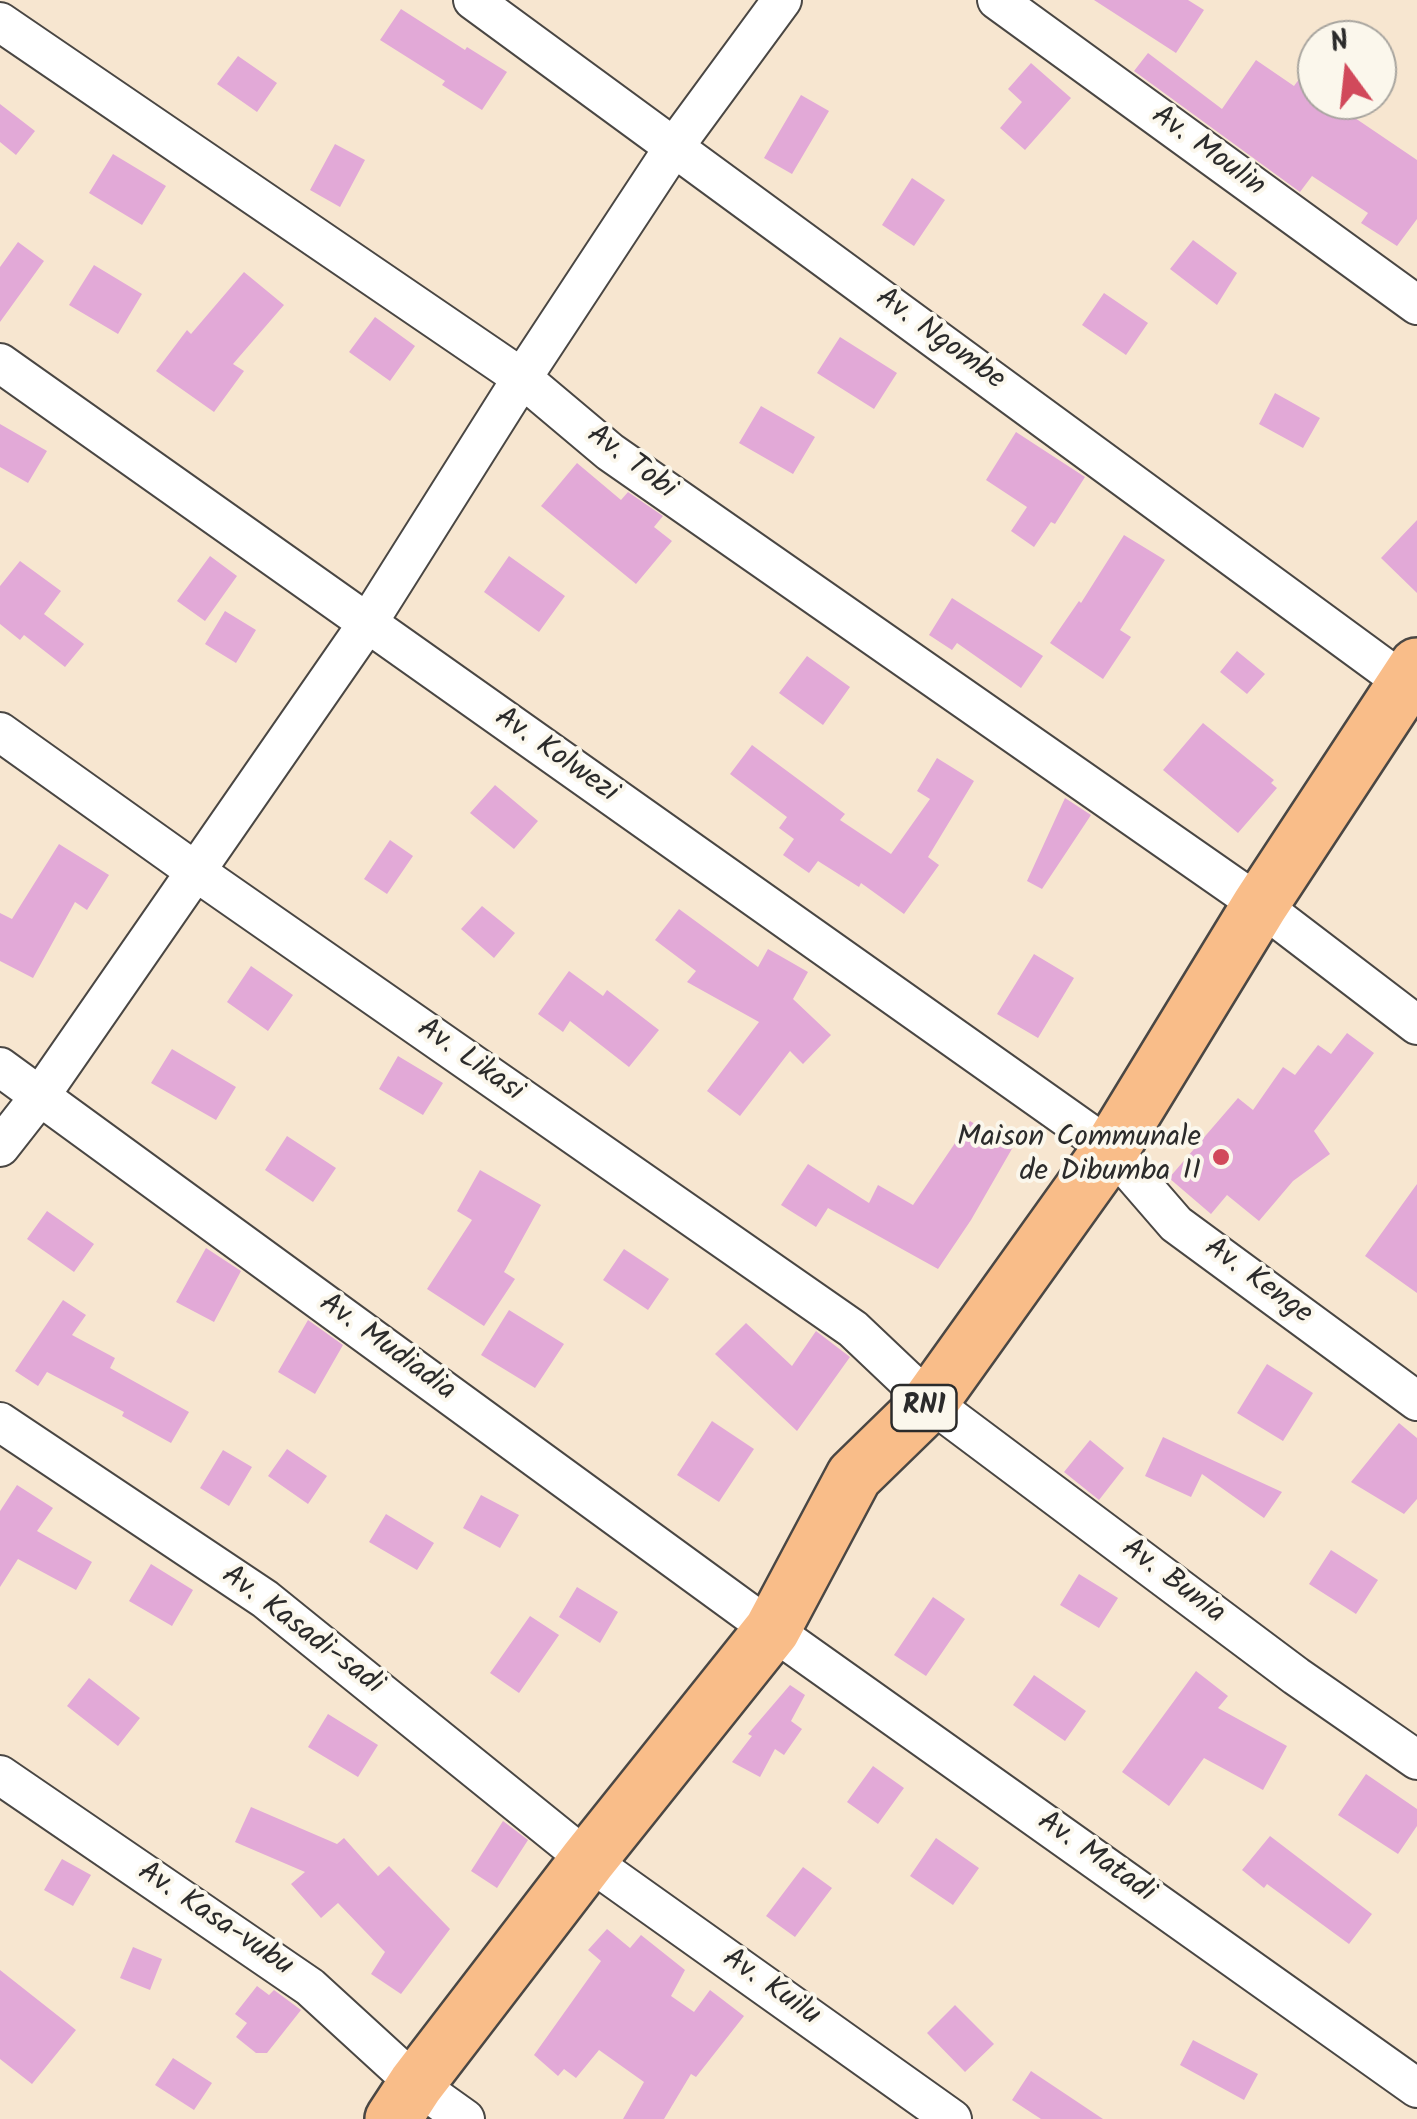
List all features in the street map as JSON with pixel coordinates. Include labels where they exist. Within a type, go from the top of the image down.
[{"type":"highway","name":"RN1","points":[[404,2101],[588,1860],[772,1630],[854,1476],[930,1402],[1111,1149],[1260,905],[1413,680]]},
{"type":"street","name":"Av. Ngombe","points":[[474,0],[1413,680]]},
{"type":"street","points":[[0,1147],[40,1096],[367,624],[674,147],[782,0]]},
{"type":"street","name":"Av. Moulin","points":[[997,0],[1417,305]]},
{"type":"street","name":"Av. Tobi","points":[[0,22],[522,378],[610,452],[1260,905],[1417,1025]]},
{"type":"street","name":"Av. Kolwezi","points":[[0,363],[1111,1149]]},
{"type":"street","name":"Av. Likasi","points":[[0,732],[852,1329],[930,1402]]},
{"type":"street","name":"Av. Mudiadia","points":[[0,1067],[772,1630]]},
{"type":"street","name":"Av. Kenge","points":[[1111,1149],[1176,1224],[1417,1401]]},
{"type":"street","name":"Av. Bunia","points":[[930,1402],[1296,1676],[1417,1760]]},
{"type":"street","name":"Av. Kasadi-sadi","points":[[0,1422],[265,1599],[588,1860]]},
{"type":"street","name":"Av. Matadi","points":[[772,1630],[1417,2088]]},
{"type":"street","name":"Av. Kasa-vubu","points":[[0,1775],[310,1987],[404,2101],[465,2119]]},
{"type":"street","name":"Av. Kuilu","points":[[588,1860],[952,2119]]},
{"type":"building","points":[[1094,0],[1188,0],[1204,10],[1176,53]]},
{"type":"building","points":[[401,9],[507,72],[482,110],[380,40]]},
{"type":"building","points":[[1148,53],[1222,109],[1256,60],[1294,86],[1297,82],[1297,120],[1358,120],[1417,160],[1417,219],[1397,246],[1361,223],[1368,213],[1312,176],[1300,192],[1134,71]]},
{"type":"building","points":[[238,56],[277,83],[257,112],[217,84]]},
{"type":"building","points":[[1031,63],[1071,98],[1025,150],[1000,128],[1022,102],[1008,89]]},
{"type":"building","points":[[801,95],[829,111],[792,174],[764,158]]},
{"type":"building","points":[[0,104],[35,131],[16,155],[0,142]]},
{"type":"building","points":[[335,144],[365,160],[340,207],[310,190]]},
{"type":"building","points":[[113,154],[166,186],[142,225],[89,193]]},
{"type":"building","points":[[912,178],[945,200],[914,246],[882,225]]},
{"type":"building","points":[[1193,240],[1237,273],[1217,305],[1170,269]]},
{"type":"building","points":[[18,242],[44,261],[0,322],[0,267]]},
{"type":"building","points":[[94,265],[142,294],[118,334],[69,305]]},
{"type":"building","points":[[244,272],[284,305],[233,364],[244,371],[214,412],[156,371],[187,330],[191,334]]},
{"type":"building","points":[[1104,293],[1148,323],[1126,355],[1082,325]]},
{"type":"building","points":[[375,317],[415,346],[390,381],[349,352]]},
{"type":"building","points":[[840,337],[897,373],[874,409],[817,373]]},
{"type":"building","points":[[1275,393],[1320,418],[1303,448],[1259,424]]},
{"type":"building","points":[[761,406],[815,437],[793,474],[739,443]]},
{"type":"building","points":[[0,424],[47,451],[28,483],[0,467]]},
{"type":"building","points":[[1016,432],[1085,477],[1055,524],[1051,522],[1034,547],[1011,531],[1027,507],[986,480]]},
{"type":"building","points":[[577,463],[621,500],[628,492],[663,516],[654,527],[672,541],[636,584],[541,506]]},
{"type":"building","points":[[1417,520],[1417,593],[1381,558]]},
{"type":"building","points":[[1124,535],[1165,560],[1120,630],[1131,637],[1103,679],[1050,643]]},
{"type":"building","points":[[210,556],[237,576],[205,621],[177,601]]},
{"type":"building","points":[[509,556],[565,596],[539,632],[484,592]]},
{"type":"building","points":[[20,561],[61,591],[44,614],[84,644],[65,667],[24,635],[20,640],[0,624],[0,586]]},
{"type":"building","points":[[952,598],[1043,656],[1021,688],[957,643],[952,650],[929,635]]},
{"type":"building","points":[[225,611],[256,630],[236,663],[205,644]]},
{"type":"building","points":[[1237,651],[1265,674],[1247,694],[1220,672]]},
{"type":"building","points":[[807,656],[850,687],[823,725],[779,693]]},
{"type":"building","points":[[1203,723],[1274,780],[1271,783],[1277,788],[1238,833],[1163,770]]},
{"type":"building","points":[[752,745],[845,814],[840,820],[891,854],[930,799],[917,791],[937,758],[974,781],[928,857],[939,865],[904,914],[861,883],[859,887],[818,861],[809,873],[783,855],[794,839],[779,828],[787,817],[730,774]]},
{"type":"building","points":[[495,785],[538,821],[514,849],[470,813]]},
{"type":"building","points":[[1065,798],[1091,815],[1042,889],[1027,881]]},
{"type":"building","points":[[390,840],[413,856],[387,894],[364,879]]},
{"type":"building","points":[[59,844],[109,875],[87,910],[75,902],[33,978],[0,961],[0,913],[12,919]]},
{"type":"building","points":[[482,906],[515,933],[494,958],[461,929]]},
{"type":"building","points":[[679,909],[758,967],[768,949],[808,972],[793,999],[831,1035],[803,1064],[790,1051],[740,1116],[707,1091],[759,1022],[687,982],[696,971],[655,940]]},
{"type":"building","points":[[1034,954],[1074,978],[1038,1038],[997,1014]]},
{"type":"building","points":[[251,966],[293,995],[268,1031],[227,1002]]},
{"type":"building","points":[[569,971],[603,996],[607,990],[659,1030],[629,1067],[570,1021],[563,1032],[538,1014]]},
{"type":"building","points":[[1347,1033],[1374,1053],[1314,1131],[1330,1154],[1293,1181],[1259,1221],[1227,1195],[1211,1214],[1169,1178],[1238,1098],[1253,1110],[1283,1067],[1295,1075],[1318,1045],[1331,1054]]},
{"type":"building","points":[[172,1049],[236,1087],[216,1120],[151,1083]]},
{"type":"building","points":[[398,1056],[443,1083],[423,1115],[379,1089]]},
{"type":"building","points":[[970,1121],[1013,1147],[938,1269],[828,1208],[816,1227],[781,1205],[808,1164],[869,1203],[878,1185],[913,1205]]},
{"type":"building","points":[[287,1136],[336,1168],[313,1202],[265,1170]]},
{"type":"building","points":[[480,1170],[541,1205],[504,1272],[515,1279],[484,1326],[427,1289],[472,1220],[457,1211]]},
{"type":"building","points":[[1417,1184],[1417,1293],[1365,1256]]},
{"type":"building","points":[[47,1211],[94,1244],[74,1272],[27,1239]]},
{"type":"building","points":[[206,1248],[241,1271],[214,1322],[176,1302]]},
{"type":"building","points":[[624,1249],[669,1279],[648,1310],[603,1280]]},
{"type":"building","points":[[63,1300],[86,1315],[72,1335],[115,1358],[110,1368],[189,1412],[171,1443],[122,1416],[124,1412],[47,1372],[38,1386],[15,1371]]},
{"type":"building","points":[[509,1310],[564,1344],[535,1388],[481,1355]]},
{"type":"building","points":[[308,1320],[343,1345],[315,1394],[278,1372]]},
{"type":"building","points":[[746,1323],[792,1366],[816,1331],[850,1357],[797,1431],[715,1354]]},
{"type":"building","points":[[1267,1364],[1313,1393],[1283,1441],[1237,1413]]},
{"type":"building","points":[[712,1421],[754,1449],[719,1502],[677,1475]]},
{"type":"building","points":[[1399,1423],[1417,1438],[1417,1499],[1404,1514],[1351,1482]]},
{"type":"building","points":[[1163,1437],[1282,1492],[1264,1518],[1202,1474],[1191,1497],[1145,1476]]},
{"type":"building","points":[[1090,1440],[1124,1468],[1099,1500],[1064,1472]]},
{"type":"building","points":[[287,1449],[327,1476],[308,1504],[268,1476]]},
{"type":"building","points":[[223,1450],[252,1467],[229,1506],[200,1488]]},
{"type":"building","points":[[17,1485],[53,1508],[37,1531],[92,1562],[76,1590],[18,1559],[0,1587],[0,1511]]},
{"type":"building","points":[[481,1495],[519,1515],[500,1548],[463,1528]]},
{"type":"building","points":[[386,1514],[434,1543],[417,1570],[369,1542]]},
{"type":"building","points":[[1331,1550],[1378,1580],[1356,1614],[1309,1584]]},
{"type":"building","points":[[151,1564],[193,1590],[172,1626],[129,1601]]},
{"type":"building","points":[[1079,1574],[1118,1598],[1099,1628],[1060,1605]]},
{"type":"building","points":[[577,1587],[618,1612],[600,1643],[559,1617]]},
{"type":"building","points":[[933,1597],[965,1619],[926,1676],[894,1655]]},
{"type":"building","points":[[530,1616],[559,1635],[519,1693],[490,1673]]},
{"type":"building","points":[[1196,1671],[1228,1696],[1218,1708],[1287,1746],[1263,1790],[1204,1758],[1169,1806],[1122,1772]]},
{"type":"building","points":[[1034,1675],[1086,1711],[1065,1741],[1013,1705]]},
{"type":"building","points":[[89,1678],[140,1718],[118,1746],[67,1706]]},
{"type":"building","points":[[790,1685],[805,1695],[791,1721],[802,1729],[784,1755],[775,1749],[760,1777],[732,1762],[752,1736],[748,1734]]},
{"type":"building","points":[[328,1714],[378,1745],[358,1777],[308,1747]]},
{"type":"building","points":[[873,1766],[904,1788],[878,1824],[847,1802]]},
{"type":"building","points":[[1366,1774],[1417,1809],[1417,1826],[1398,1854],[1338,1815]]},
{"type":"building","points":[[251,1807],[337,1844],[344,1838],[378,1876],[389,1866],[450,1929],[401,1994],[371,1974],[385,1952],[338,1903],[321,1918],[291,1884],[305,1872],[235,1842]]},
{"type":"building","points":[[503,1821],[528,1840],[497,1888],[471,1871]]},
{"type":"building","points":[[1270,1836],[1372,1914],[1349,1944],[1242,1870]]},
{"type":"building","points":[[936,1838],[979,1868],[953,1905],[910,1876]]},
{"type":"building","points":[[62,1859],[91,1875],[73,1906],[44,1890]]},
{"type":"building","points":[[803,1867],[832,1888],[795,1937],[766,1916]]},
{"type":"building","points":[[607,1929],[630,1948],[641,1935],[685,1970],[671,1996],[694,2012],[710,1990],[744,2016],[696,2077],[691,2074],[664,2119],[623,2119],[644,2082],[599,2050],[576,2078],[564,2069],[558,2076],[534,2055],[601,1961],[588,1950]]},
{"type":"building","points":[[133,1947],[162,1959],[150,1990],[120,1978]]},
{"type":"building","points":[[0,1970],[76,2030],[32,2084],[0,2059]]},
{"type":"building","points":[[257,1986],[269,1995],[274,1990],[301,2010],[267,2053],[256,2053],[236,2037],[247,2023],[235,2014]]},
{"type":"building","points":[[955,2005],[994,2044],[965,2072],[927,2033]]},
{"type":"building","points":[[1193,2040],[1258,2074],[1244,2100],[1180,2065]]},
{"type":"building","points":[[173,2058],[212,2083],[194,2110],[155,2085]]},
{"type":"building","points":[[1031,2071],[1103,2119],[1041,2119],[1012,2100]]},
{"type":"place","name":"Maison Communale de Dibumba II","points":[[1221,1157]]}]
